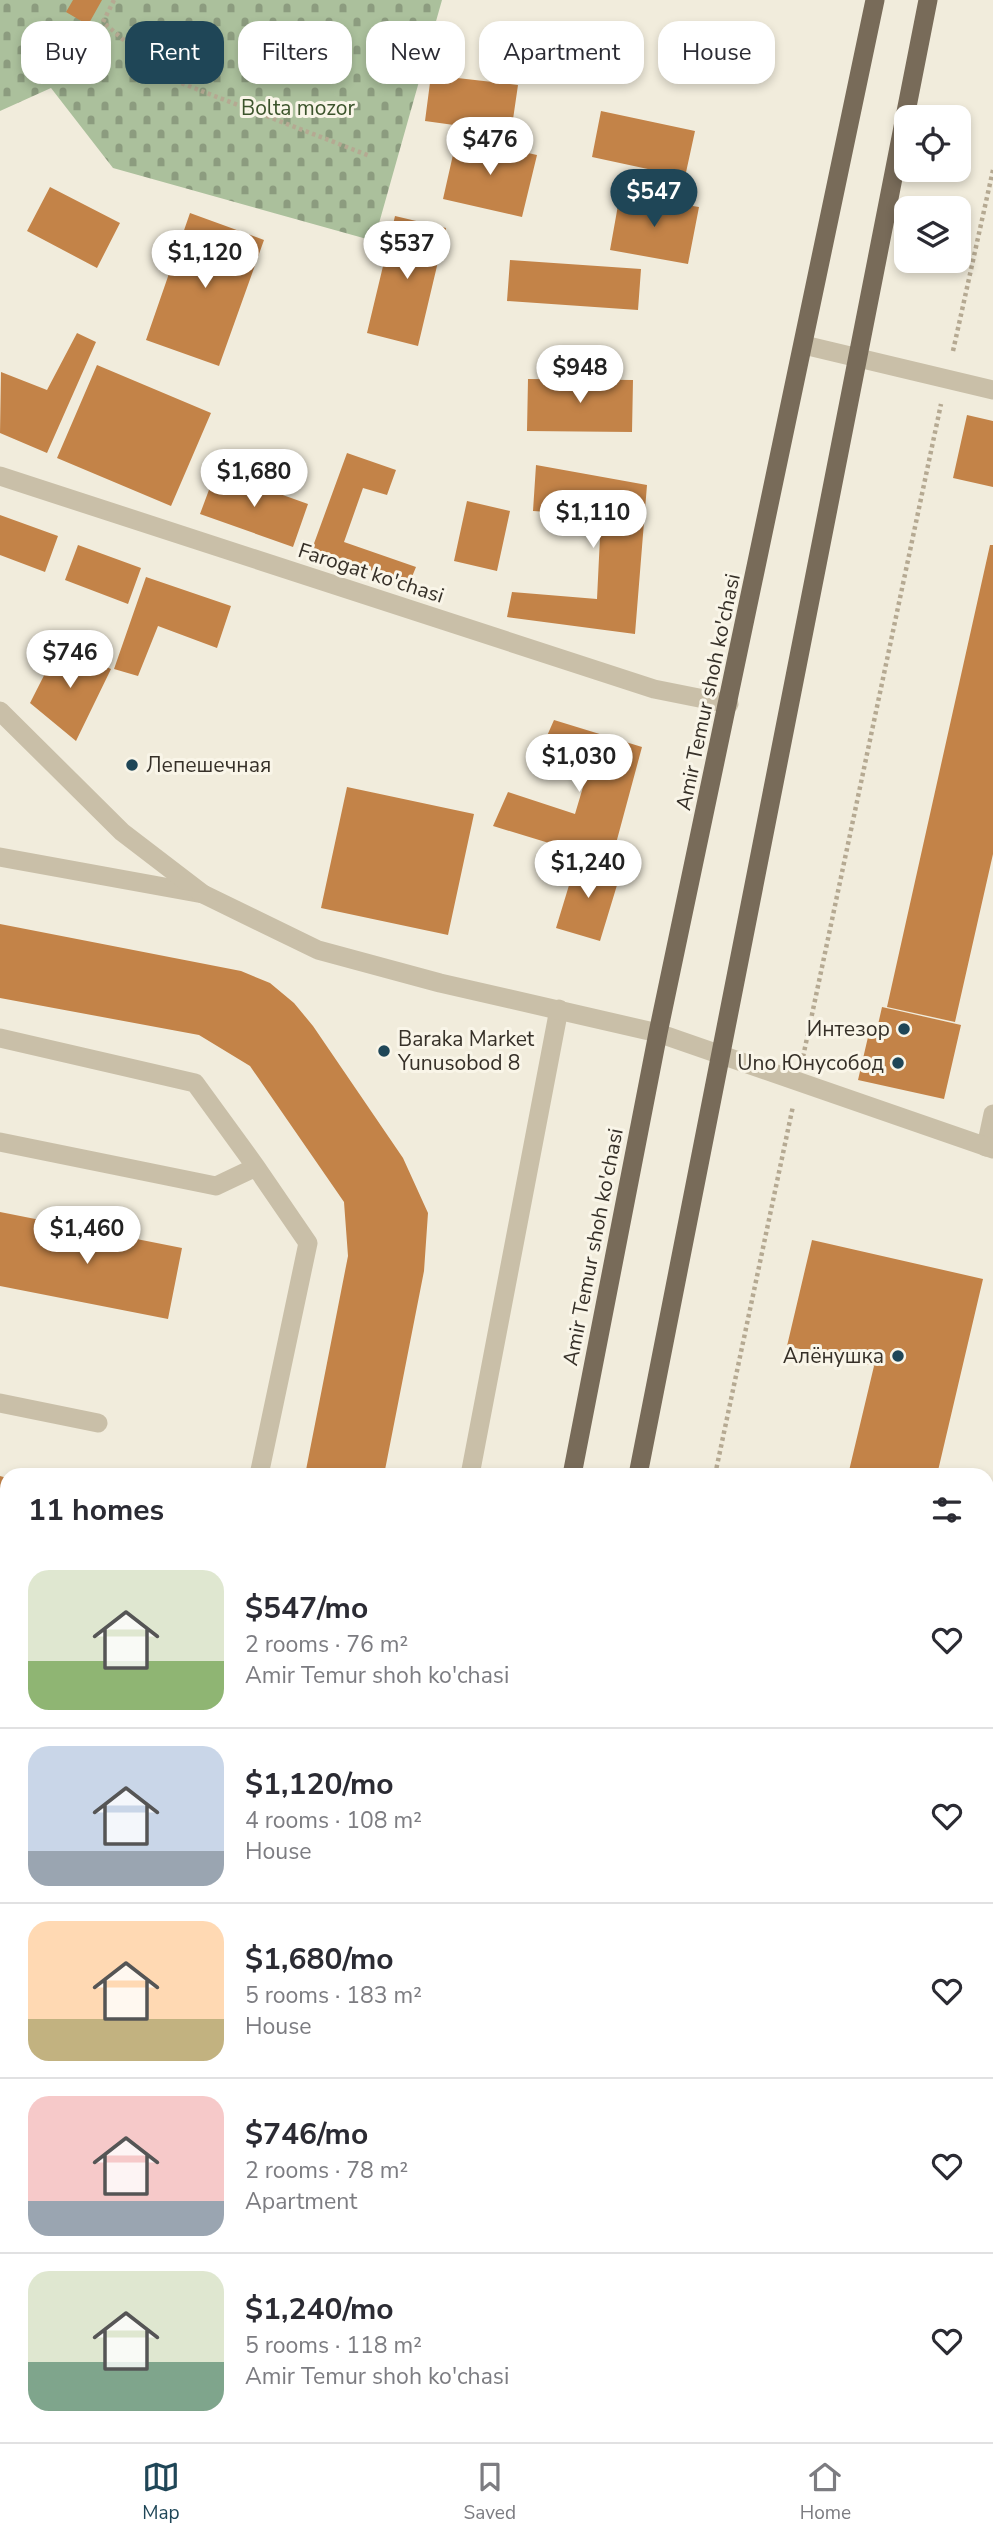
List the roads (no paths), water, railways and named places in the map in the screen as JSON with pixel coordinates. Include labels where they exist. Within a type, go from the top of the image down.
[{"type":"main road","name":"Amir Temur shoh ko'chasi","points":[[573,1468],[658,1033],[875,0]]},
{"type":"main road","points":[[639,1468],[928,0]]},
{"type":"street","points":[[804,345],[993,390]]},
{"type":"street","name":"Farogat ko'chasi","points":[[0,476],[654,690],[729,704]]},
{"type":"street","points":[[0,711],[122,832],[203,894],[318,950],[440,983],[658,1033],[990,1148],[993,1114]]},
{"type":"street","points":[[0,857],[203,894]]},
{"type":"street","points":[[471,1468],[559,1009]]},
{"type":"street","points":[[0,1038],[195,1083],[308,1243],[260,1468]]},
{"type":"street","points":[[0,1142],[216,1186],[256,1167]]},
{"type":"street","points":[[0,1403],[98,1423]]},
{"type":"street","points":[[0,2165],[0,2214]]},
{"type":"place","name":"Лепешечная","points":[[132,765]]},
{"type":"place","name":"Интезор","points":[[904,1029]]},
{"type":"place","name":"Baraka Market Yunusobod 8","points":[[384,1051]]},
{"type":"place","name":"Uno Юнусобод","points":[[898,1063]]},
{"type":"place","name":"Алёнушка","points":[[898,1356]]},
{"type":"park label","name":"Bolta mozor","points":[[298,108]]}]
